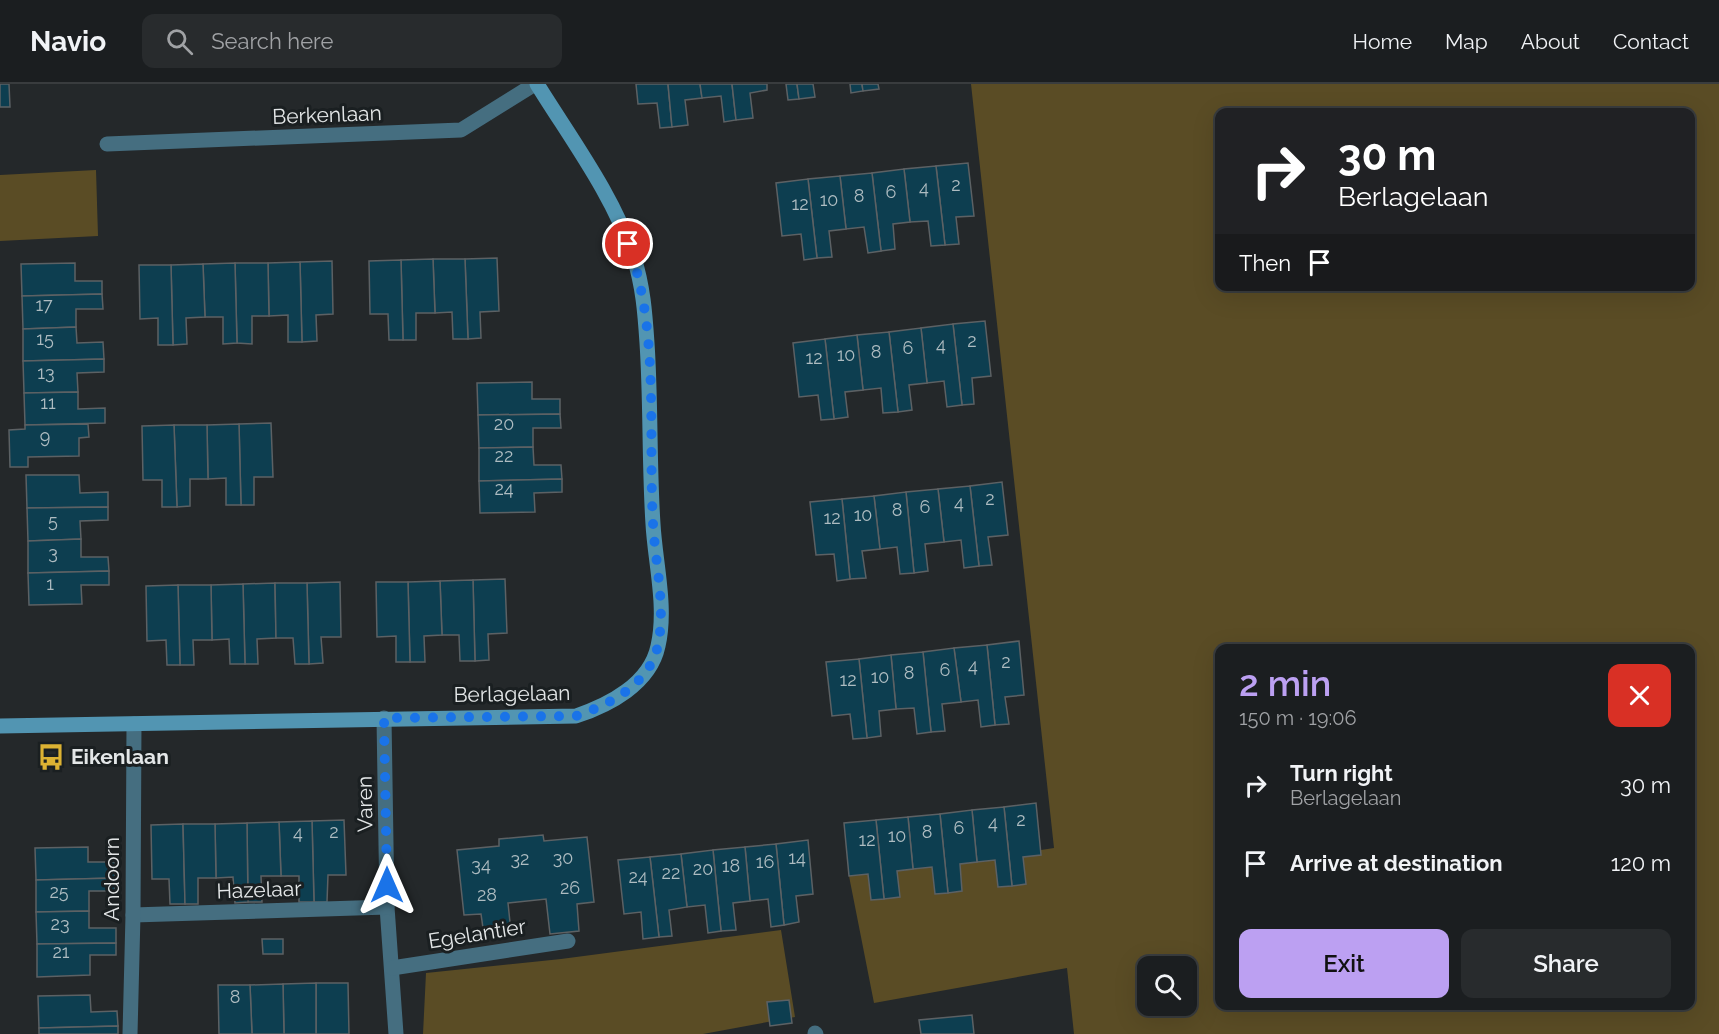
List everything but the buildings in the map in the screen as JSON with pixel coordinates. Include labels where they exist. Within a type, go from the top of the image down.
[{"type":"street","name":"Berkenlaan","points":[[107,144],[461,130],[536,84]]},
{"type":"street","name":"Berlagelaan","points":[[0,726],[576,716],[605,706],[630,688],[648,670],[658,646],[660,614],[653,523],[649,372],[643,290],[623,230],[536,84]]},
{"type":"street","name":"Varen","points":[[384,718],[387,907],[396,1034]]},
{"type":"street","name":"Andoorn","points":[[130,1034],[134,724]]},
{"type":"street","name":"Hazelaar","points":[[133,915],[387,907]]},
{"type":"street","name":"Egelantier","points":[[392,968],[568,941]]},
{"type":"shaded area","points":[[971,84],[1719,84],[1719,1034],[1074,1034],[1067,968],[874,1003],[849,876],[868,874],[871,900],[899,897],[897,871],[932,867],[935,894],[962,891],[960,864],[995,860],[998,887],[1026,884],[1023,857],[1041,855],[1041,850],[1054,848]]},
{"type":"shaded area","points":[[96,170],[98,236],[0,241],[0,175]]},
{"type":"shaded area","points":[[781,930],[795,1017],[703,1034],[423,1034],[426,973],[561,959]]},
{"type":"place","name":"Eikenlaan","points":[[51,757]]},
{"type":"route","points":[[387,885],[384,718],[576,716],[605,706],[630,688],[648,670],[658,646],[660,614],[653,523],[649,372],[643,290],[628,244]]}]
